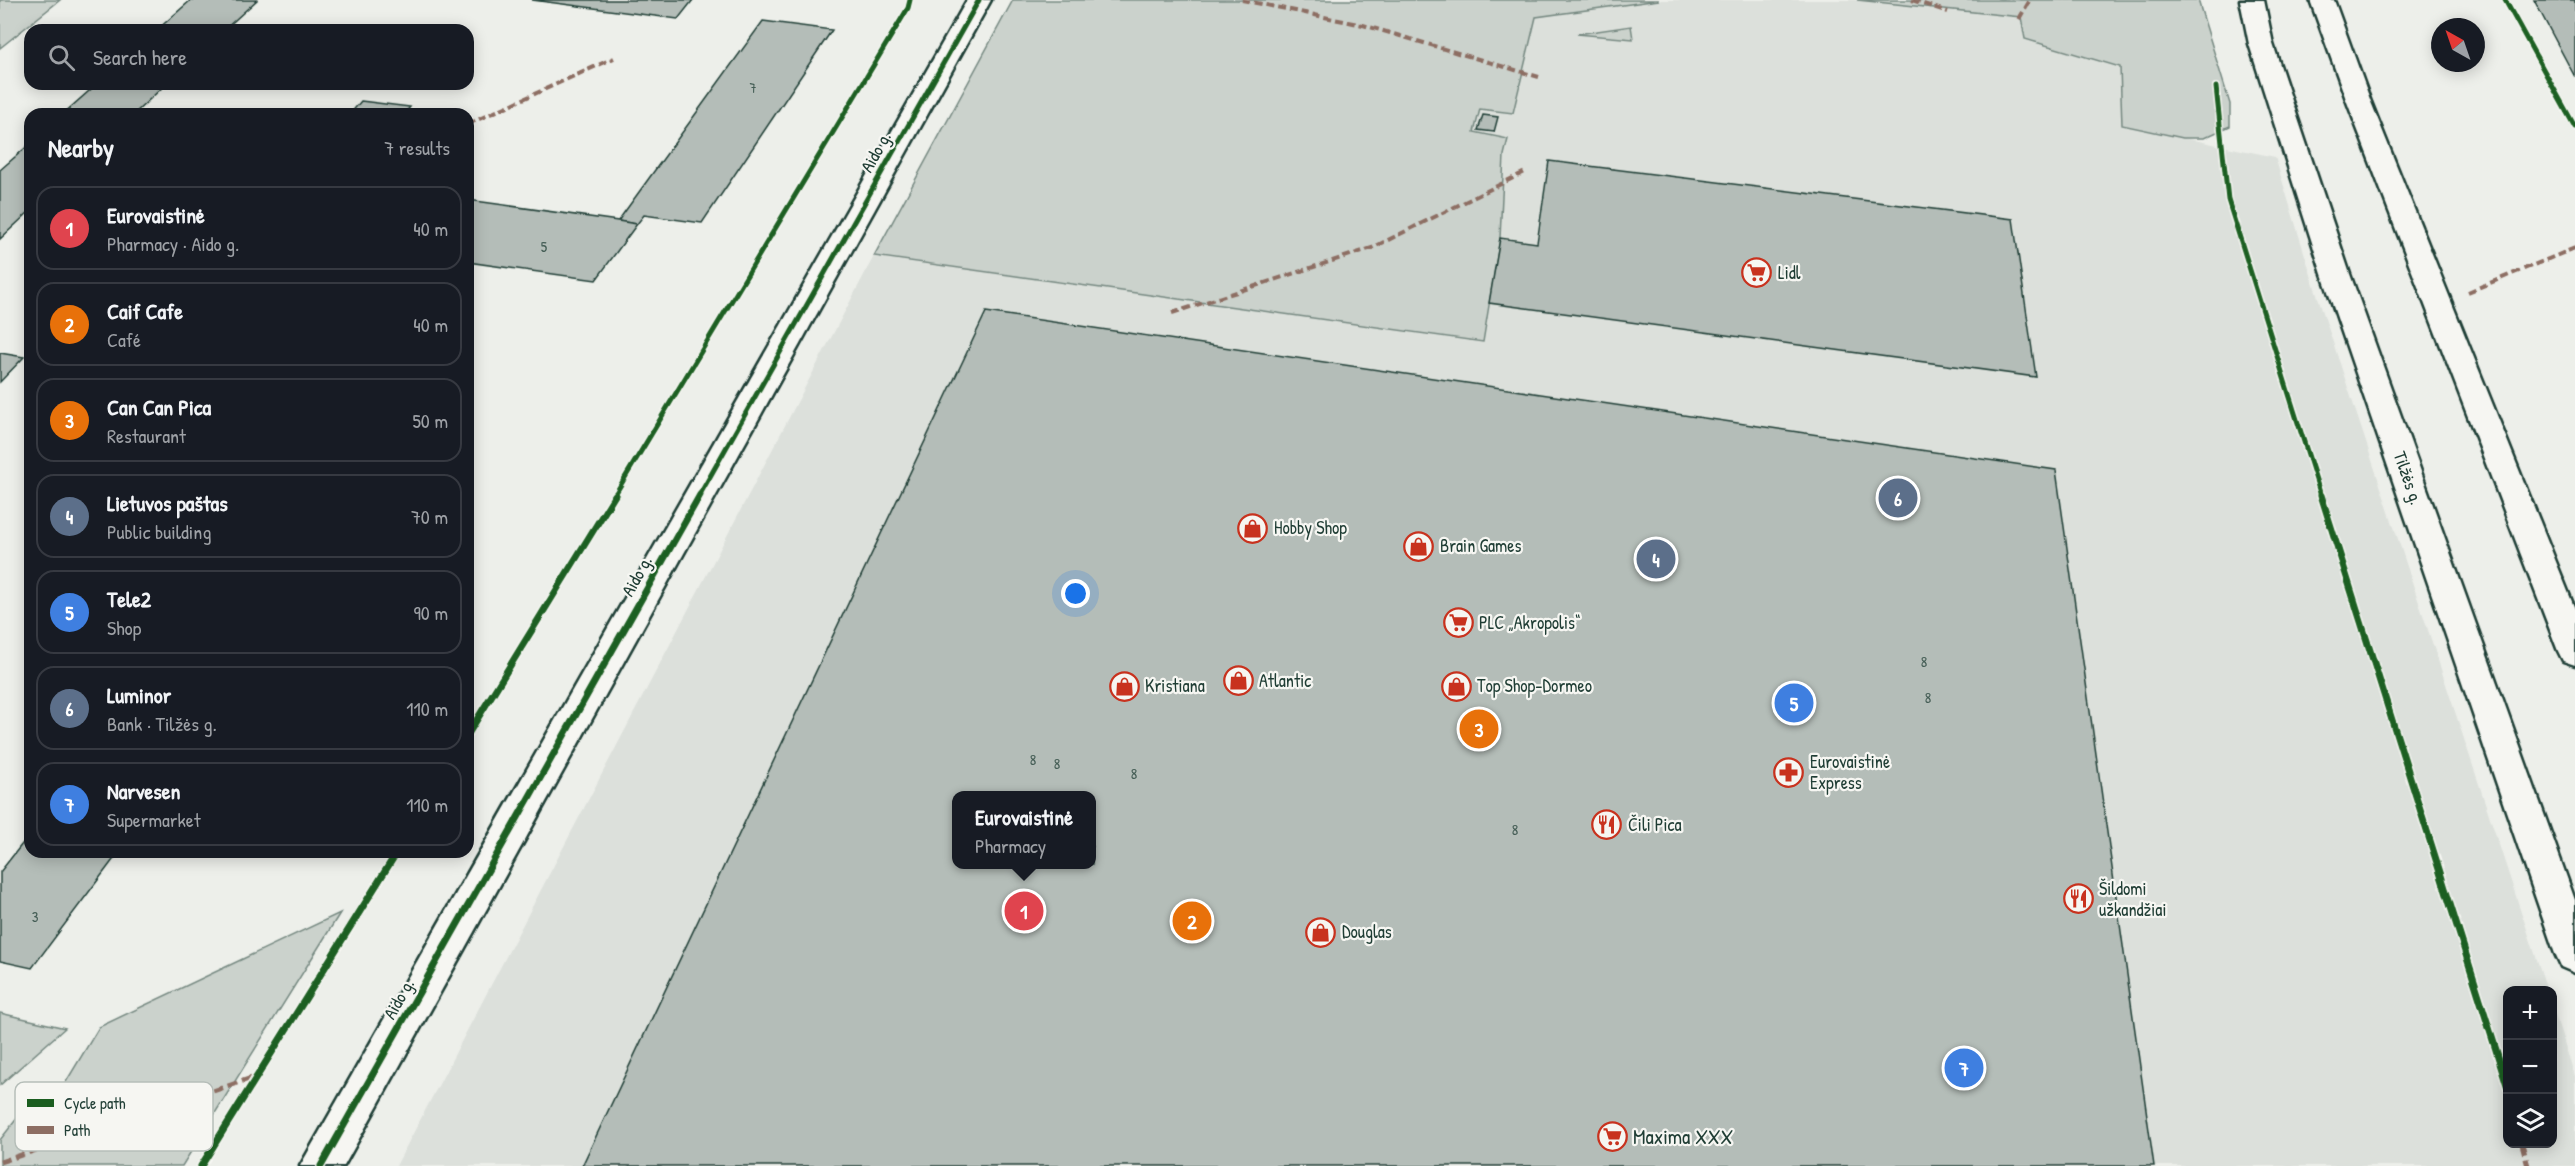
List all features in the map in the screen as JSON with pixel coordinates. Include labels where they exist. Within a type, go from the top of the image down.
[{"type":"main road","name":"Aido g.","points":[[321,1166],[979,0]]},
{"type":"main road","name":"Tilžės g.","points":[[2252,0],[2260,44],[2336,274],[2575,954]]},
{"type":"main road","points":[[2322,0],[2359,102],[2575,651]]},
{"type":"shaded area","points":[[0,0],[60,0],[30,24],[24,24],[24,29],[0,48]]},
{"type":"shaded area","points":[[1013,0],[1659,0],[1536,17],[1513,113],[1480,109],[1474,132],[1508,139],[1504,155],[1500,238],[1483,342],[874,256]]},
{"type":"shaded area","points":[[1659,0],[1857,0],[2021,17],[2025,39],[2120,67],[2122,125],[2275,157],[2315,288],[2546,986],[2503,986],[2503,1148],[2557,1148],[2557,1020],[2575,1076],[2575,1166],[396,1166],[874,256],[1483,342],[1504,155],[1508,139],[1474,132],[1480,109],[1513,113],[1536,17]]},
{"type":"shaded area","points":[[1857,0],[2198,0],[2230,104],[2230,126],[2204,138],[2183,138],[2122,125],[2120,67],[2025,39],[2021,17]]},
{"type":"shaded area","points":[[1631,26],[1633,39],[1577,34]]},
{"type":"shaded area","points":[[340,913],[213,1116],[213,1082],[66,1082],[99,1027]]},
{"type":"shaded area","points":[[0,1013],[65,1028],[0,1085]]},
{"type":"shaded area","points":[[15,1121],[15,1151],[191,1151],[182,1166],[0,1166],[0,1140]]},
{"type":"building","points":[[191,0],[257,0],[231,24],[164,24]]},
{"type":"building","points":[[532,0],[693,0],[678,19]]},
{"type":"building","points":[[2534,0],[2575,0],[2575,77]]},
{"type":"building","points":[[763,21],[832,30],[702,223],[644,215],[637,224],[618,221]]},
{"type":"building","points":[[90,90],[160,90],[140,108],[70,108]]},
{"type":"building","points":[[361,101],[410,107],[409,108],[355,108]]},
{"type":"building","points":[[1483,115],[1498,117],[1494,132],[1478,130]]},
{"type":"building","points":[[24,149],[24,217],[0,239],[0,170]]},
{"type":"building","name":"Lidl","points":[[1549,161],[2013,219],[2036,377],[1489,303],[1500,238],[1537,243]]},
{"type":"building","points":[[474,201],[637,224],[596,280],[474,263]]},
{"type":"building","name":"PLC „Akropolis“","points":[[986,312],[2056,470],[2154,1166],[582,1166]]},
{"type":"building","points":[[0,353],[24,357],[0,382]]},
{"type":"building","points":[[24,842],[24,858],[114,858],[32,968],[0,961],[0,872]]},
{"type":"marked path","points":[[1242,0],[1363,25],[1539,77]]},
{"type":"marked path","points":[[1912,0],[1948,12]]},
{"type":"marked path","points":[[2019,19],[2030,0]]},
{"type":"marked path","points":[[474,121],[614,58]]},
{"type":"marked path","points":[[1172,313],[1372,248],[1525,172]]},
{"type":"marked path","points":[[2468,292],[2575,248]]},
{"type":"marked path","points":[[213,1091],[255,1077]]},
{"type":"marked path","points":[[2523,1148],[2528,1166]]},
{"type":"marked path","points":[[0,1162],[33,1151]]},
{"type":"cycle path","points":[[474,724],[567,569],[638,458],[908,8],[910,0]]},
{"type":"cycle path","points":[[321,1166],[979,0]]},
{"type":"cycle path","points":[[2505,0],[2575,127]]},
{"type":"cycle path","points":[[2216,87],[2228,200],[2503,1072]]},
{"type":"cycle path","points":[[213,1147],[393,858]]},
{"type":"cycle path","points":[[201,1166],[210,1151]]},
{"type":"place","name":"Lidl","points":[[1757,273]]},
{"type":"place","name":"Luminor","points":[[1898,498]]},
{"type":"place","name":"Hobby Shop","points":[[1253,528]]},
{"type":"place","name":"Brain Games","points":[[1419,546]]},
{"type":"place","name":"Lietuvos paštas","points":[[1656,559]]},
{"type":"place","name":"PLC „Akropolis“","points":[[1458,623]]},
{"type":"place","name":"Atlantic","points":[[1238,681]]},
{"type":"place","name":"Kristiana","points":[[1124,686]]},
{"type":"place","name":"Top Shop-Dormeo","points":[[1456,686]]},
{"type":"place","name":"Tele2","points":[[1794,703]]},
{"type":"place","name":"Can Can Pica","points":[[1479,729]]},
{"type":"place","name":"Eurovaistinė Express","points":[[1789,772]]},
{"type":"place","name":"Čili Pica","points":[[1607,825]]},
{"type":"place","name":"Šildomi užkandžiai","points":[[2078,899]]},
{"type":"place","name":"Eurovaistinė","points":[[1024,911]]},
{"type":"place","name":"Caif Cafe","points":[[1192,921]]},
{"type":"place","name":"Douglas","points":[[1321,932]]},
{"type":"place","name":"Narvesen","points":[[1964,1068]]},
{"type":"place","name":"Maxima XXX","points":[[1612,1137]]}]
